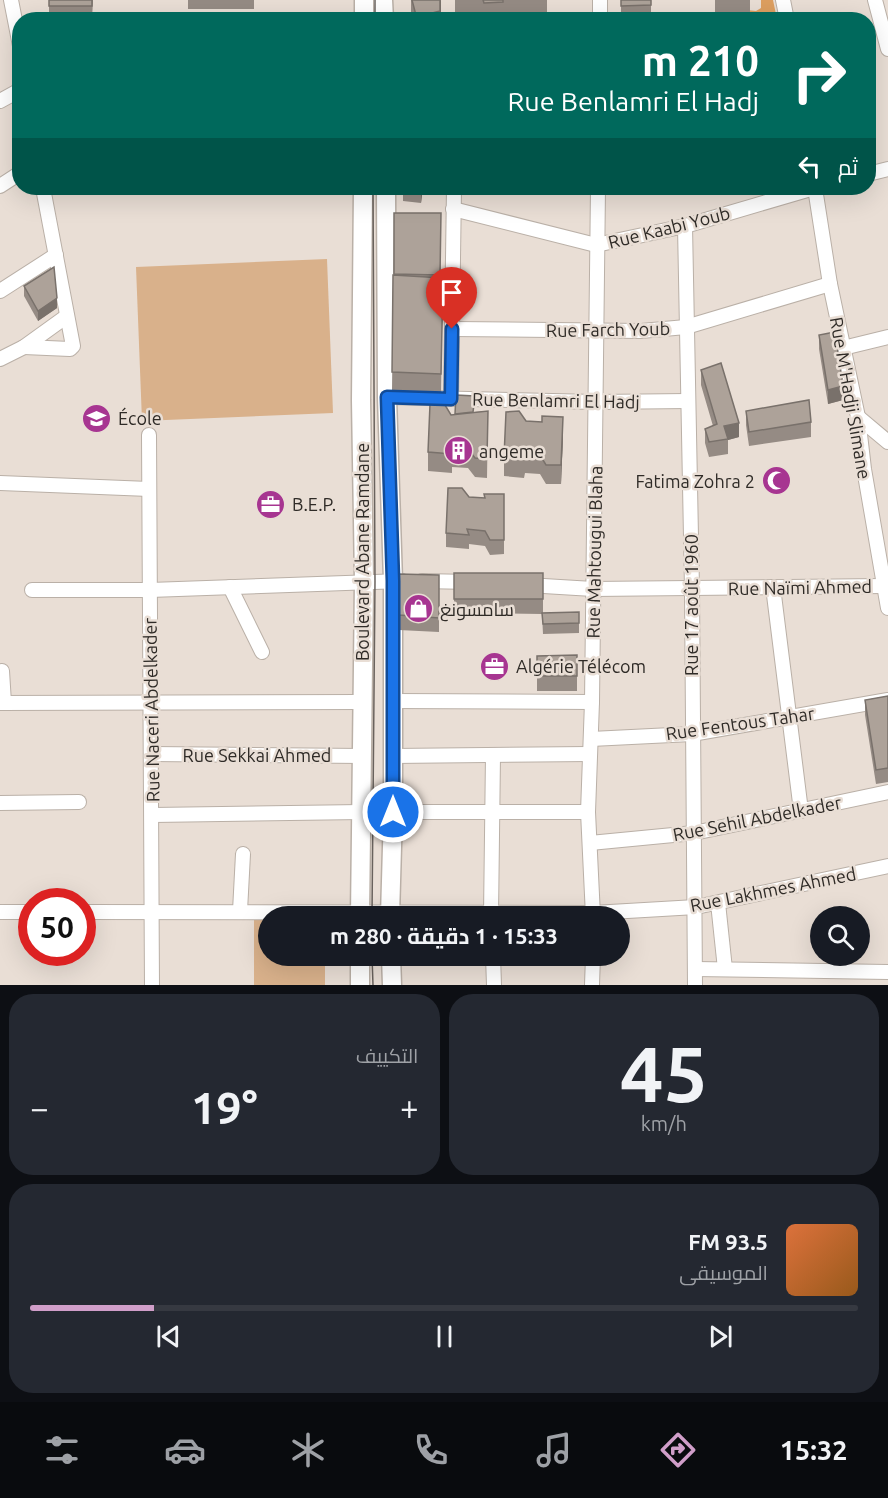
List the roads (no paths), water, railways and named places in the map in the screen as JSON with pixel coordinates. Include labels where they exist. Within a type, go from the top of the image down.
[{"type":"main road","name":"Boulevard Abane Ramdane","points":[[360,906],[364,582],[361,400],[363,195]]},
{"type":"main road","name":"Boulevard Abane Ramdane","points":[[386,195],[387,397],[393,581],[393,812],[390,906]]},
{"type":"main road","points":[[360,966],[360,985]]},
{"type":"main road","points":[[391,966],[392,985]]},
{"type":"street","points":[[0,14],[12,3]]},
{"type":"street","points":[[880,4],[888,49]]},
{"type":"street","points":[[24,347],[72,348],[44,195]]},
{"type":"street","points":[[451,399],[454,195]]},
{"type":"street","name":"Rue Mahtougui Blaha","points":[[593,906],[588,812],[592,702],[598,195]]},
{"type":"street","name":"Rue Kaabi Youb","points":[[453,209],[596,245],[686,226],[790,195]]},
{"type":"street","name":"Rue M'Hadji Slimane","points":[[815,195],[830,284],[858,417],[864,469],[888,608]]},
{"type":"street","name":"Rue 17 août 1960","points":[[686,226],[696,906],[695,985]]},
{"type":"street","points":[[0,291],[56,255]]},
{"type":"street","name":"Rue Farch Youb","points":[[452,329],[641,331],[686,327],[830,284]]},
{"type":"street","points":[[0,359],[24,347],[68,316]]},
{"type":"street","points":[[843,348],[888,338]]},
{"type":"street","name":"Rue Benlamri El Hadj","points":[[387,397],[596,402],[688,401]]},
{"type":"street","points":[[858,417],[888,442]]},
{"type":"street","name":"Rue Naceri Abdelkader","points":[[149,435],[153,815],[152,985]]},
{"type":"street","points":[[1,480],[149,489]]},
{"type":"street","points":[[32,590],[150,591],[393,581],[490,583]]},
{"type":"street","name":"Rue Naïmi Ahmed","points":[[514,584],[593,590],[884,586]]},
{"type":"street","points":[[230,587],[262,652]]},
{"type":"street","points":[[774,587],[801,811]]},
{"type":"street","points":[[2,671],[2,703],[363,702]]},
{"type":"street","name":"Rue Fentous Tahar","points":[[591,739],[692,734],[888,700]]},
{"type":"street","points":[[393,702],[592,702]]},
{"type":"street","name":"Rue Sekkai Ahmed","points":[[152,754],[363,756]]},
{"type":"street","points":[[393,756],[589,754]]},
{"type":"street","points":[[491,906],[492,755]]},
{"type":"street","name":"Rue Sehil Abdelkader","points":[[590,843],[694,833],[888,792]]},
{"type":"street","points":[[0,803],[79,802]]},
{"type":"street","points":[[153,815],[362,812]]},
{"type":"street","points":[[393,812],[588,812]]},
{"type":"street","points":[[240,911],[243,854]]},
{"type":"street","name":"Rue Lakhmes Ahmed","points":[[630,912],[718,903],[888,866]]},
{"type":"street","points":[[718,903],[725,969]]},
{"type":"street","name":"Rue Lakhmes Ahmed","points":[[96,912],[258,911]]},
{"type":"street","points":[[0,912],[18,912]]},
{"type":"street","points":[[493,966],[494,985]]},
{"type":"street","points":[[592,966],[592,985]]},
{"type":"street","points":[[695,969],[888,972]]},
{"type":"tram line","points":[[375,0],[375,12]]},
{"type":"tram line","points":[[372,906],[375,581],[373,195]]},
{"type":"tram line","points":[[372,966],[373,985]]},
{"type":"place","name":"École","points":[[97,418]]},
{"type":"place","name":"angeme","points":[[458,451]]},
{"type":"place","name":"Fatima Zohra 2","points":[[776,481]]},
{"type":"place","name":"B.E.P.","points":[[271,504]]},
{"type":"place","name":"سامسونغ","points":[[419,609]]},
{"type":"place","name":"Algérie Télécom","points":[[495,666]]}]
